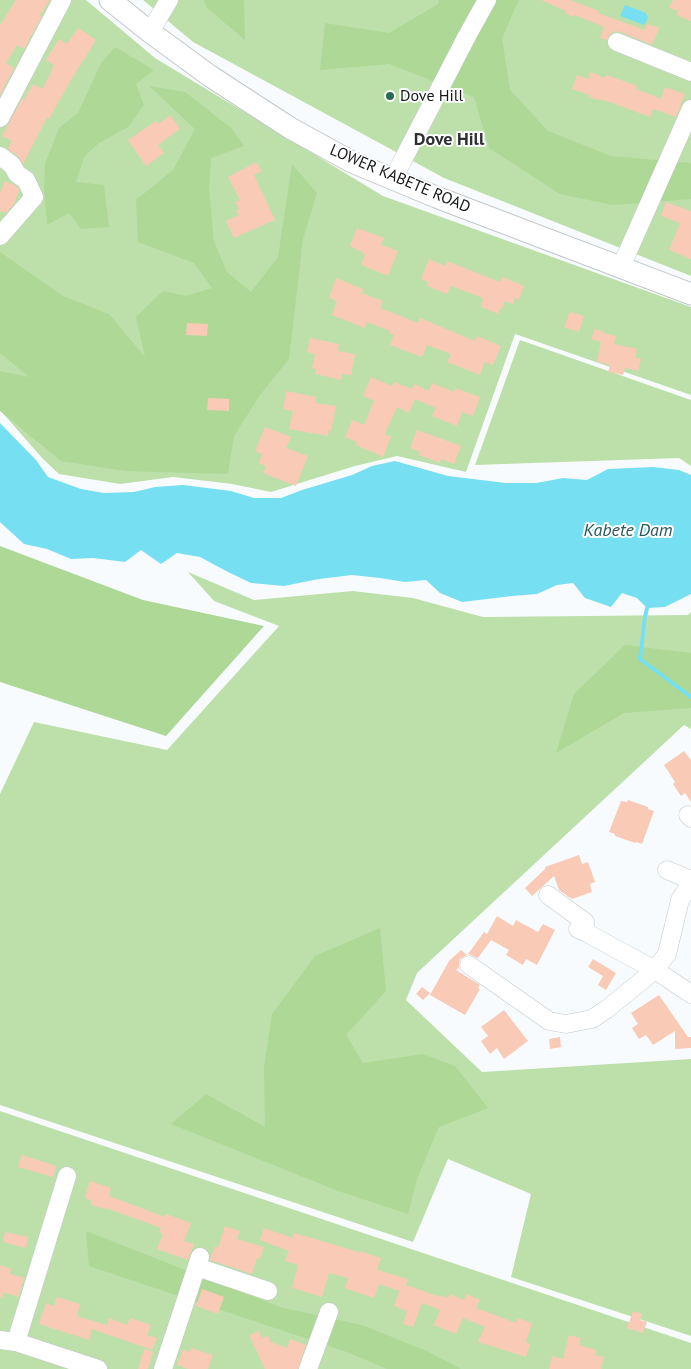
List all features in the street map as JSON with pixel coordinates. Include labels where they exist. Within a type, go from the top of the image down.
[{"type":"main road","name":"LOWER KABETE ROAD","points":[[110,0],[210,76],[290,128],[352,162],[393,180],[691,294]]},
{"type":"street","points":[[0,118],[62,0]]},
{"type":"street","points":[[150,32],[169,0]]},
{"type":"street","points":[[393,180],[487,0]]},
{"type":"street","points":[[617,42],[691,72]]},
{"type":"street","points":[[621,267],[691,109]]},
{"type":"street","points":[[0,156],[12,165],[18,174],[26,180],[34,197],[0,236]]},
{"type":"street","points":[[469,965],[549,1021],[566,1024],[592,1019],[607,1010],[655,970],[667,954],[680,900],[691,882],[667,870]]},
{"type":"street","points":[[548,895],[584,922],[582,930],[655,970],[691,994]]},
{"type":"street","points":[[67,1176],[8,1341],[98,1369]]},
{"type":"street","points":[[163,1369],[198,1262],[268,1291]]},
{"type":"street","points":[[308,1369],[329,1312]]},
{"type":"green space","points":[[0,0],[86,0],[155,58],[383,196],[691,307],[691,395],[515,334],[466,472],[397,456],[355,466],[271,492],[232,484],[173,477],[120,484],[59,474],[43,459],[0,410]]},
{"type":"green space","points":[[143,0],[691,0],[691,276],[444,178],[193,42]]},
{"type":"green space","points":[[204,0],[244,0],[245,40],[207,8]]},
{"type":"green space","points":[[439,0],[519,0],[502,38],[510,90],[548,131],[611,156],[691,163],[691,199],[612,205],[560,194],[489,148],[474,97],[389,64],[320,70],[325,23],[389,33],[438,4]]},
{"type":"green space","points":[[115,47],[154,70],[136,84],[144,105],[128,127],[99,143],[84,157],[76,182],[104,185],[109,227],[81,229],[69,213],[47,225],[44,193],[45,164],[59,128],[78,113],[101,63]]},
{"type":"green space","points":[[149,86],[185,92],[231,128],[244,146],[211,158],[209,189],[214,242],[227,272],[251,292],[278,257],[292,164],[317,193],[303,239],[289,359],[260,395],[234,436],[228,474],[125,471],[61,461],[0,411],[0,371],[29,377],[0,353],[0,252],[63,296],[109,314],[145,357],[136,317],[163,291],[186,296],[212,288],[194,263],[138,242],[136,200],[173,170],[195,129]]},
{"type":"green space","points":[[520,340],[691,400],[691,466],[679,458],[475,465]]},
{"type":"green space","points":[[0,546],[143,600],[264,626],[166,736],[0,682]]},
{"type":"green space","points":[[188,572],[254,600],[353,591],[413,598],[483,617],[688,615],[691,612],[691,729],[684,725],[417,973],[406,1000],[482,1072],[691,1059],[691,1336],[511,1277],[531,1194],[448,1159],[413,1242],[0,1105],[0,794],[34,722],[167,750],[279,626],[214,601]]},
{"type":"green space","points":[[625,645],[691,653],[691,708],[624,713],[556,753],[574,694]]},
{"type":"green space","points":[[380,928],[386,991],[346,1035],[363,1063],[423,1054],[455,1066],[488,1108],[439,1127],[417,1179],[408,1214],[338,1191],[171,1124],[206,1094],[265,1127],[264,1068],[272,1014],[315,956]]},
{"type":"green space","points":[[0,1111],[691,1343],[691,1369],[0,1369]]},
{"type":"green space","points":[[86,1231],[280,1307],[362,1325],[429,1352],[461,1369],[387,1369],[347,1352],[89,1266]]},
{"type":"water","points":[[625,5],[646,13],[648,18],[644,25],[620,16]]},
{"type":"water","name":"Kabete Dam","points":[[0,423],[36,460],[48,477],[81,489],[104,493],[134,492],[155,487],[183,485],[231,491],[254,498],[281,498],[352,475],[372,466],[395,461],[448,476],[506,483],[536,483],[563,478],[587,480],[608,469],[653,467],[679,470],[691,475],[691,594],[665,607],[647,608],[637,598],[622,593],[611,607],[585,598],[573,583],[557,585],[537,594],[462,602],[440,593],[426,580],[405,582],[352,575],[284,586],[251,583],[200,557],[177,553],[161,564],[141,550],[125,562],[93,558],[71,559],[47,549],[24,544],[0,522]]},
{"type":"building","points":[[16,0],[50,0],[40,15],[42,16],[24,49],[17,45],[6,63],[14,68],[0,95],[0,25]]},
{"type":"building","points":[[541,0],[570,0],[599,11],[598,13],[645,30],[647,24],[659,28],[652,45],[616,31],[610,34],[607,40],[600,38],[604,27],[575,15],[574,17],[565,13],[566,11]]},
{"type":"building","points":[[673,0],[691,0],[691,21],[676,15],[678,11],[669,8]]},
{"type":"building","points":[[78,28],[96,40],[49,119],[47,118],[23,164],[19,157],[8,149],[12,141],[2,136],[22,99],[24,100],[33,84],[42,89],[54,65],[46,60],[59,39],[67,44]]},
{"type":"building","points":[[590,72],[605,78],[606,75],[637,86],[636,89],[661,99],[665,87],[685,94],[676,117],[653,109],[650,117],[589,97],[590,95],[572,89],[577,75],[588,79]]},
{"type":"building","points":[[170,115],[180,129],[158,145],[164,153],[146,166],[128,140],[156,121],[158,124]]},
{"type":"building","points":[[256,162],[262,171],[254,175],[275,220],[234,238],[226,221],[239,215],[236,210],[239,209],[235,202],[240,200],[228,177]]},
{"type":"building","points":[[5,181],[18,187],[19,191],[14,204],[6,213],[0,211],[0,193]]},
{"type":"building","points":[[666,202],[691,211],[691,259],[669,250],[680,223],[661,216]]},
{"type":"building","points":[[357,228],[384,238],[381,245],[398,251],[388,276],[361,265],[365,254],[350,246]]},
{"type":"building","points":[[429,259],[446,266],[447,261],[500,282],[502,277],[524,286],[519,300],[515,298],[513,304],[505,301],[498,314],[481,307],[483,298],[451,286],[447,294],[427,286],[428,282],[421,279]]},
{"type":"building","points":[[336,278],[363,289],[362,293],[383,301],[380,308],[418,323],[420,318],[475,341],[477,336],[501,346],[493,365],[485,362],[480,375],[447,362],[451,354],[427,345],[422,357],[390,345],[394,335],[389,333],[390,331],[367,322],[365,328],[332,315],[337,301],[329,298]]},
{"type":"building","points":[[570,312],[584,316],[579,332],[564,327]]},
{"type":"building","points":[[187,323],[208,324],[207,336],[186,335]]},
{"type":"building","points":[[595,329],[616,336],[614,344],[637,349],[635,358],[641,359],[638,371],[625,368],[623,375],[608,372],[610,365],[597,362],[601,342],[591,339]]},
{"type":"building","points":[[310,338],[339,344],[338,351],[355,354],[351,375],[342,374],[341,380],[315,374],[316,369],[312,368],[315,354],[307,352]]},
{"type":"building","points":[[371,377],[392,386],[394,382],[412,389],[414,384],[429,391],[432,383],[454,392],[455,388],[480,397],[473,416],[462,412],[457,426],[432,416],[436,408],[415,399],[409,413],[397,407],[385,434],[391,437],[383,457],[356,445],[357,442],[345,437],[352,420],[364,425],[374,401],[363,396]]},
{"type":"building","points":[[286,391],[316,397],[315,403],[336,406],[331,431],[329,430],[328,436],[289,429],[293,411],[283,409]]},
{"type":"building","points":[[208,398],[229,399],[229,411],[207,410]]},
{"type":"building","points":[[265,427],[291,437],[286,448],[308,456],[296,486],[263,473],[266,466],[259,463],[262,454],[255,451]]},
{"type":"building","points":[[417,430],[461,446],[454,464],[441,459],[440,463],[419,455],[420,452],[410,448]]},
{"type":"building","points":[[684,751],[691,760],[691,802],[685,793],[681,796],[664,765]]},
{"type":"building","points":[[628,800],[654,811],[642,844],[615,836],[615,834],[609,832],[621,801],[627,802]]},
{"type":"building","points":[[579,855],[582,864],[588,862],[595,882],[590,884],[592,892],[572,899],[559,890],[554,876],[532,896],[525,888],[545,867]]},
{"type":"building","points":[[497,916],[513,926],[516,920],[538,932],[543,924],[555,930],[537,965],[526,959],[523,965],[506,955],[509,950],[491,940],[478,958],[468,954],[484,932],[487,934]]},
{"type":"building","points":[[461,950],[467,955],[460,959],[459,968],[456,970],[480,985],[478,988],[480,989],[465,1015],[430,995],[449,961]]},
{"type":"building","points":[[593,959],[616,973],[606,990],[598,985],[603,976],[588,967]]},
{"type":"building","points":[[422,987],[430,993],[423,1000],[416,994]]},
{"type":"building","points":[[659,995],[688,1037],[691,1037],[691,1048],[675,1049],[675,1031],[653,1045],[646,1035],[639,1039],[632,1028],[638,1024],[631,1013]]},
{"type":"building","points":[[504,1010],[528,1041],[504,1059],[497,1048],[490,1054],[481,1041],[488,1036],[481,1027]]},
{"type":"building","points":[[560,1037],[561,1047],[550,1049],[549,1039]]},
{"type":"building","points":[[22,1155],[56,1166],[53,1177],[18,1167]]},
{"type":"building","points":[[90,1181],[111,1188],[109,1196],[165,1217],[166,1214],[191,1223],[184,1241],[194,1244],[188,1260],[157,1249],[163,1234],[159,1232],[161,1228],[106,1208],[91,1205],[92,1201],[85,1198]]},
{"type":"building","points":[[225,1226],[240,1231],[237,1239],[264,1247],[260,1259],[257,1258],[252,1274],[210,1260],[215,1246],[218,1248]]},
{"type":"building","points":[[264,1228],[293,1238],[294,1233],[381,1258],[377,1270],[408,1279],[406,1285],[440,1297],[441,1295],[448,1298],[450,1294],[464,1300],[466,1294],[480,1300],[476,1308],[516,1323],[518,1318],[532,1323],[526,1342],[530,1344],[526,1357],[478,1342],[485,1327],[463,1318],[456,1334],[434,1325],[440,1310],[422,1303],[413,1327],[403,1324],[407,1311],[394,1306],[399,1291],[379,1284],[374,1298],[345,1288],[348,1278],[329,1273],[322,1297],[292,1288],[298,1265],[285,1261],[289,1251],[260,1240]]},
{"type":"building","points":[[5,1232],[28,1237],[26,1248],[3,1242]]},
{"type":"building","points":[[0,1265],[11,1269],[10,1274],[24,1278],[18,1297],[4,1292],[2,1298],[0,1297]]},
{"type":"building","points":[[202,1289],[224,1297],[218,1314],[196,1306]]},
{"type":"building","points":[[57,1297],[80,1304],[77,1316],[107,1325],[109,1318],[127,1325],[130,1318],[151,1325],[147,1335],[157,1338],[152,1350],[92,1329],[89,1340],[39,1324],[46,1303],[54,1306]]},
{"type":"building","points":[[633,1311],[642,1314],[640,1320],[647,1322],[643,1333],[627,1328]]},
{"type":"building","points":[[259,1331],[262,1338],[268,1336],[271,1342],[287,1348],[290,1339],[306,1345],[298,1369],[265,1369],[249,1335]]},
{"type":"building","points":[[569,1335],[581,1338],[579,1345],[596,1350],[595,1355],[604,1357],[601,1369],[549,1369],[552,1356],[563,1359]]},
{"type":"building","points":[[191,1348],[213,1355],[208,1369],[188,1369],[177,1365],[183,1349],[190,1352]]},
{"type":"building","points":[[144,1349],[153,1352],[148,1369],[138,1369]]},
{"type":"waterway","points":[[647,608],[640,659],[691,697]]},
{"type":"place","name":"Dove Hill","points":[[390,96]]},
{"type":"district","name":"Dove Hill","points":[[449,140]]}]
